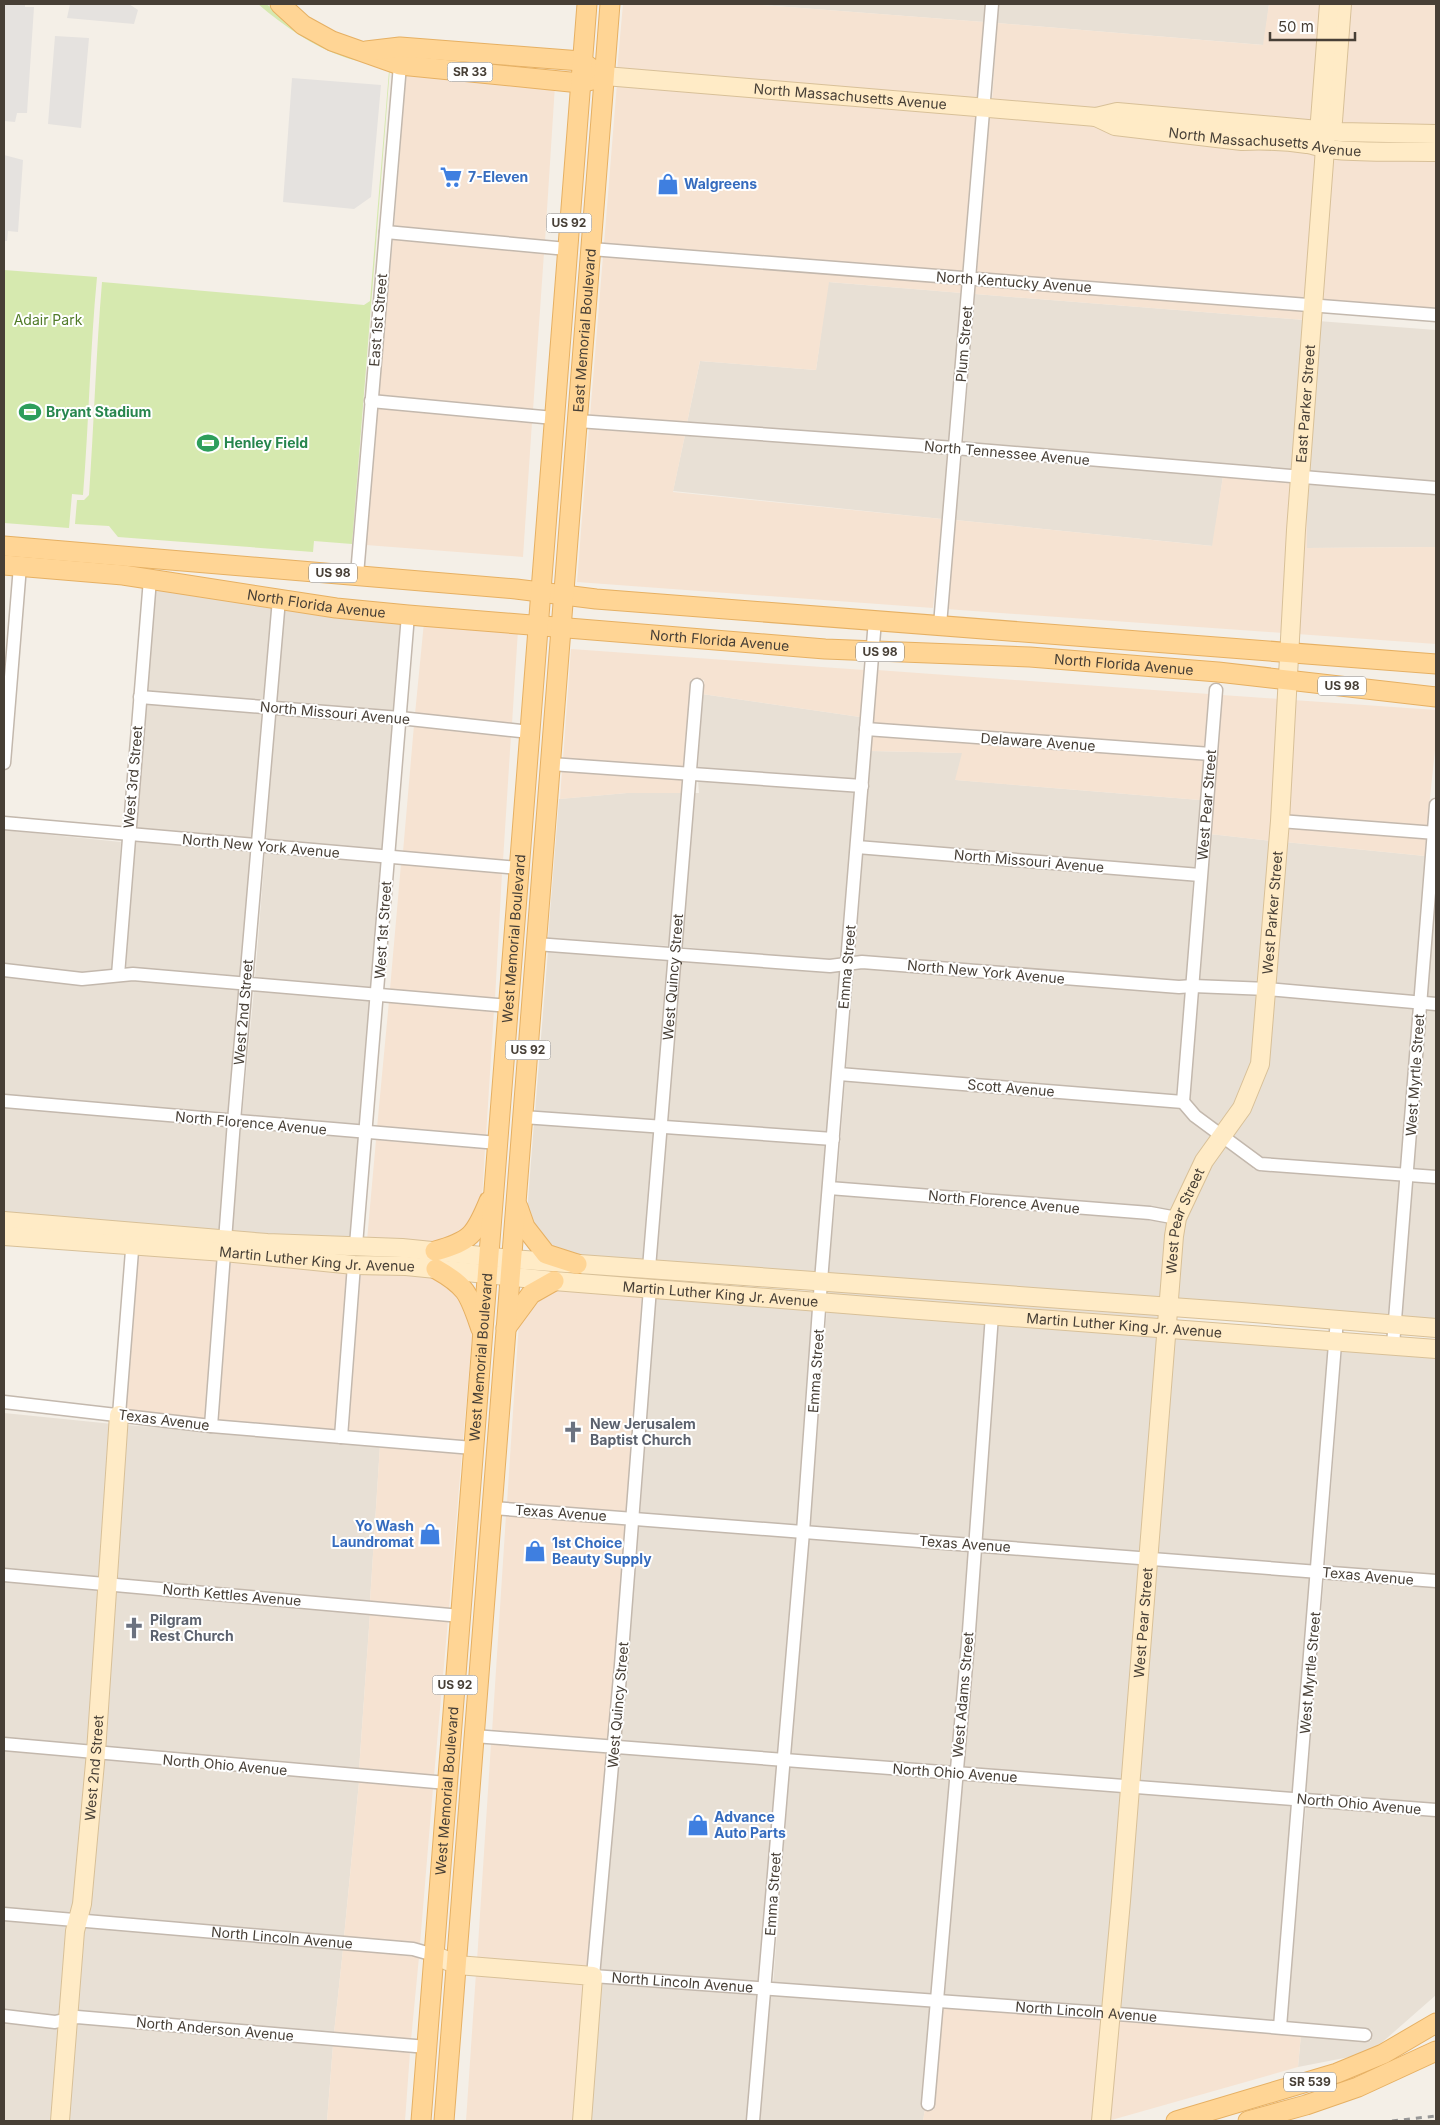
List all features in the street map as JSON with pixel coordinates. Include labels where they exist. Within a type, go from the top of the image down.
[{"type":"main road","name":"SR 33","points":[[280,4],[304,25],[332,41],[400,65],[580,83],[605,76]]},
{"type":"main road","name":"East Memorial Boulevard","points":[[541,592],[566,249],[587,4]]},
{"type":"main road","name":"East Memorial Boulevard","points":[[562,627],[610,4]]},
{"type":"main road","name":"SR 33","points":[[364,51],[400,47],[581,62],[605,76]]},
{"type":"main road","name":"North Florida Avenue","points":[[4,546],[396,578],[564,595],[1436,664]]},
{"type":"main road","name":"North Florida Avenue","points":[[12,566],[150,579],[279,599],[408,615],[872,652],[1030,657],[1288,678],[1436,697]]},
{"type":"main road","points":[[150,579],[165,570],[185,568],[365,584],[396,578]]},
{"type":"main road","name":"West Memorial Boulevard","points":[[421,2121],[541,592]]},
{"type":"main road","name":"West Memorial Boulevard","points":[[444,2121],[562,627]]},
{"type":"main road","points":[[483,1335],[466,1292],[436,1260],[473,1235],[494,1188]]},
{"type":"main road","points":[[516,1201],[525,1228],[540,1248],[546,1254],[578,1264]]},
{"type":"main road","points":[[506,1329],[531,1294],[554,1281]]},
{"type":"main road","points":[[461,1616],[472,1625],[481,1659]]},
{"type":"main road","name":"SR 539","points":[[1176,2121],[1337,2073],[1383,2054],[1436,2023]]},
{"type":"main road","name":"SR 539","points":[[1248,2121],[1306,2105],[1358,2087],[1436,2051]]},
{"type":"street","name":"Plum Street","points":[[940,625],[992,4]]},
{"type":"street","name":"East Parker Street","points":[[1288,678],[1300,477],[1325,149],[1326,130],[1320,120],[1328,4]]},
{"type":"street","name":"East Parker Street","points":[[1326,130],[1333,121],[1342,4]]},
{"type":"street","name":"East 1st Street","points":[[357,575],[400,65]]},
{"type":"street","name":"North Massachusetts Avenue","points":[[605,76],[1096,117],[1117,112],[1326,130],[1436,134]]},
{"type":"street","name":"North Massachusetts Avenue","points":[[1096,117],[1114,126],[1242,141],[1308,144],[1325,149],[1392,153],[1404,151],[1436,152]]},
{"type":"street","points":[[386,232],[566,249]]},
{"type":"street","name":"North Kentucky Avenue","points":[[591,249],[1436,315]]},
{"type":"street","points":[[371,401],[554,418]]},
{"type":"street","name":"North Tennessee Avenue","points":[[578,421],[956,448],[1436,488]]},
{"type":"street","points":[[4,763],[12,566]]},
{"type":"street","name":"West 3rd Street","points":[[118,975],[150,579]]},
{"type":"street","name":"West 2nd Street","points":[[211,1426],[234,1121],[248,983],[279,599]]},
{"type":"street","name":"West 1st Street","points":[[356,1245],[408,615]]},
{"type":"street","name":"Emma Street","points":[[753,2121],[803,1532],[821,1281],[875,620]]},
{"type":"street","name":"West Parker Street","points":[[1222,1137],[1242,1108],[1256,1079],[1260,1064],[1268,990],[1288,678]]},
{"type":"street","name":"West Quincy Street","points":[[649,1268],[697,685]]},
{"type":"street","name":"West Pear Street","points":[[1182,1102],[1216,690]]},
{"type":"street","name":"North Missouri Avenue","points":[[140,697],[400,718],[530,732]]},
{"type":"street","name":"Delaware Avenue","points":[[866,729],[1211,754]]},
{"type":"street","points":[[551,764],[862,786]]},
{"type":"street","name":"West Myrtle Street","points":[[1393,1345],[1436,806]]},
{"type":"street","points":[[1280,821],[1435,833]]},
{"type":"street","name":"North New York Avenue","points":[[4,823],[518,868]]},
{"type":"street","name":"North Missouri Avenue","points":[[857,847],[1200,875]]},
{"type":"street","name":"North New York Avenue","points":[[536,944],[675,952],[830,966],[862,962],[1179,987],[1268,990],[1436,1004]]},
{"type":"street","points":[[4,970],[82,979],[134,974],[508,1006]]},
{"type":"street","name":"Scott Avenue","points":[[839,1074],[1182,1102]]},
{"type":"street","name":"North Florence Avenue","points":[[4,1102],[498,1143]]},
{"type":"street","points":[[1182,1102],[1195,1116],[1260,1164],[1436,1177]]},
{"type":"street","points":[[523,1117],[833,1140]]},
{"type":"street","name":"West Pear Street","points":[[1101,2121],[1177,1218],[1204,1161],[1222,1137]]},
{"type":"street","name":"North Florence Avenue","points":[[829,1188],[1141,1213],[1177,1218]]},
{"type":"street","name":"Martin Luther King Jr. Avenue","points":[[4,1221],[133,1239]]},
{"type":"street","name":"Martin Luther King Jr. Avenue","points":[[4,1236],[133,1239],[225,1245],[354,1265],[436,1260]]},
{"type":"street","points":[[119,1415],[133,1239]]},
{"type":"street","name":"Martin Luther King Jr. Avenue","points":[[225,1245],[356,1245],[436,1260],[511,1267],[554,1281],[1436,1349]]},
{"type":"street","name":"Martin Luther King Jr. Avenue","points":[[511,1267],[578,1264],[649,1268],[1436,1328]]},
{"type":"street","points":[[341,1436],[354,1265]]},
{"type":"street","name":"West Quincy Street","points":[[582,2121],[633,1519],[650,1288]]},
{"type":"street","name":"West Adams Street","points":[[928,2104],[957,1773],[992,1315]]},
{"type":"street","name":"West Myrtle Street","points":[[1280,2027],[1338,1320]]},
{"type":"street","name":"Texas Avenue","points":[[4,1402],[211,1426],[473,1448]]},
{"type":"street","name":"West 2nd Street","points":[[60,2121],[75,1931],[82,1904],[96,1752],[119,1415]]},
{"type":"street","name":"Texas Avenue","points":[[493,1508],[1436,1581]]},
{"type":"street","name":"North Kettles Avenue","points":[[4,1575],[461,1616]]},
{"type":"street","name":"North Ohio Avenue","points":[[474,1736],[1436,1810]]},
{"type":"street","name":"North Ohio Avenue","points":[[4,1744],[111,1755],[447,1783]]},
{"type":"street","name":"North Lincoln Avenue","points":[[4,1914],[413,1949],[434,1955],[456,1965],[1365,2035]]},
{"type":"street","name":"North Anderson Avenue","points":[[4,2016],[55,2022],[69,2018],[427,2047]]},
{"type":"shaded area","points":[[4,4],[25,4],[25,7],[34,7],[27,113],[17,113],[15,122],[4,121]]},
{"type":"shaded area","points":[[70,4],[129,4],[138,10],[134,24],[67,18]]},
{"type":"shaded area","points":[[623,4],[750,4],[984,22],[979,101],[617,71]]},
{"type":"shaded area","points":[[750,4],[985,4],[984,22]]},
{"type":"shaded area","points":[[999,4],[1269,4],[1264,45],[997,23]]},
{"type":"shaded area","points":[[1269,4],[1322,4],[1315,123],[992,102],[997,23],[1263,45]]},
{"type":"shaded area","points":[[1349,4],[1436,4],[1436,128],[1342,126],[1340,121]]},
{"type":"shaded area","points":[[55,36],[89,38],[81,128],[48,124]]},
{"type":"shaded area","points":[[406,72],[555,85],[545,241],[394,227]]},
{"type":"shaded area","points":[[292,78],[381,85],[371,197],[354,209],[283,202]]},
{"type":"shaded area","points":[[617,83],[977,113],[964,272],[604,244]]},
{"type":"shaded area","points":[[990,114],[1091,122],[1318,153],[1307,299],[977,273]]},
{"type":"shaded area","points":[[4,155],[23,160],[18,232],[8,231],[7,241],[4,241]]},
{"type":"shaded area","points":[[1331,155],[1436,158],[1436,309],[1320,300]]},
{"type":"shaded area","points":[[393,239],[544,253],[533,410],[378,396]]},
{"type":"shaded area","points":[[603,256],[963,284],[962,293],[829,282],[816,370],[700,361],[687,423],[590,416]]},
{"type":"shaded area","points":[[828,282],[962,293],[949,442],[687,423],[700,361],[816,370]]},
{"type":"shaded area","points":[[976,285],[1306,310],[1305,320],[975,294]]},
{"type":"shaded area","points":[[975,294],[1305,320],[1294,470],[963,443]]},
{"type":"shaded area","points":[[1318,321],[1436,330],[1436,482],[1307,471]]},
{"type":"shaded area","points":[[377,408],[532,422],[523,557],[366,545]]},
{"type":"shaded area","points":[[589,428],[685,435],[673,492],[942,519],[933,608],[577,582]]},
{"type":"shaded area","points":[[685,435],[948,454],[942,519],[673,491]]},
{"type":"shaded area","points":[[962,455],[1223,476],[1213,546],[955,520]]},
{"type":"shaded area","points":[[1223,476],[1292,482],[1283,633],[946,609],[955,520],[1212,546]]},
{"type":"shaded area","points":[[1307,483],[1436,494],[1436,547],[1307,548]]},
{"type":"shaded area","points":[[1307,483],[1307,548],[1436,547],[1436,644],[1297,634]]},
{"type":"shaded area","points":[[155,589],[272,604],[263,701],[147,692]]},
{"type":"shaded area","points":[[285,606],[401,620],[394,711],[277,702]]},
{"type":"shaded area","points":[[424,622],[518,630],[512,724],[415,714]]},
{"type":"shaded area","points":[[571,649],[864,670],[860,717],[702,694],[704,680],[691,679],[683,767],[563,759]]},
{"type":"shaded area","points":[[877,670],[1209,694],[1205,748],[873,724]]},
{"type":"shaded area","points":[[702,694],[860,717],[855,780],[698,768]]},
{"type":"shaded area","points":[[1222,695],[1280,699],[1272,841],[1210,834]]},
{"type":"shaded area","points":[[1293,700],[1436,710],[1436,741],[1427,826],[1287,815]]},
{"type":"shaded area","points":[[146,704],[262,713],[252,840],[135,829]]},
{"type":"shaded area","points":[[275,714],[393,723],[382,850],[266,841]]},
{"type":"shaded area","points":[[414,725],[511,735],[503,861],[403,852]]},
{"type":"shaded area","points":[[872,735],[1203,760],[1200,800],[955,780],[962,753],[871,751]]},
{"type":"shaded area","points":[[871,751],[963,753],[956,780],[1200,800],[1194,868],[864,842]]},
{"type":"shaded area","points":[[562,770],[682,779],[681,793],[627,793],[560,799]]},
{"type":"shaded area","points":[[698,780],[854,792],[841,959],[830,960],[682,947],[694,793],[699,793]]},
{"type":"shaded area","points":[[627,793],[681,793],[669,946],[548,938],[559,799]]},
{"type":"shaded area","points":[[1286,827],[1426,838],[1425,856],[1285,842]]},
{"type":"shaded area","points":[[4,830],[121,842],[112,970],[82,973],[4,964]]},
{"type":"shaded area","points":[[1210,834],[1272,841],[1261,983],[1200,980]]},
{"type":"shaded area","points":[[134,841],[251,851],[242,977],[126,969]]},
{"type":"shaded area","points":[[1285,842],[1425,856],[1414,996],[1274,984]]},
{"type":"shaded area","points":[[265,852],[381,862],[372,988],[255,978]]},
{"type":"shaded area","points":[[863,854],[1193,880],[1187,981],[855,957]]},
{"type":"shaded area","points":[[401,864],[502,873],[495,999],[390,989]]},
{"type":"shaded area","points":[[1436,881],[1436,998],[1427,997]]},
{"type":"shaded area","points":[[548,950],[668,958],[655,1120],[535,1112]]},
{"type":"shaded area","points":[[681,959],[840,971],[827,1133],[668,1121]]},
{"type":"shaded area","points":[[862,968],[1186,993],[1176,1095],[846,1069],[854,969]]},
{"type":"shaded area","points":[[4,976],[81,985],[133,980],[241,989],[228,1114],[4,1096]]},
{"type":"shaded area","points":[[254,990],[371,999],[360,1126],[242,1115]]},
{"type":"shaded area","points":[[1199,992],[1261,995],[1249,1077],[1221,1128],[1199,1112],[1189,1100]]},
{"type":"shaded area","points":[[1274,996],[1413,1008],[1401,1168],[1262,1158],[1231,1136]]},
{"type":"shaded area","points":[[389,1001],[494,1010],[486,1136],[377,1128]]},
{"type":"shaded area","points":[[1426,1009],[1436,1009],[1436,1171],[1414,1170]]},
{"type":"shaded area","points":[[845,1081],[1179,1107],[1190,1120],[1214,1138],[1173,1211],[837,1182]]},
{"type":"shaded area","points":[[4,1107],[227,1126],[219,1232],[4,1215]]},
{"type":"shaded area","points":[[534,1123],[654,1131],[643,1262],[579,1258],[550,1249],[527,1213]]},
{"type":"shaded area","points":[[241,1127],[359,1138],[350,1239],[232,1233]]},
{"type":"shaded area","points":[[667,1132],[826,1145],[815,1275],[656,1263]]},
{"type":"shaded area","points":[[376,1140],[485,1148],[482,1200],[468,1231],[434,1245],[367,1240]]},
{"type":"shaded area","points":[[1224,1146],[1253,1166],[1253,1169],[1262,1172],[1263,1170],[1400,1180],[1388,1318],[1176,1301],[1184,1220],[1209,1164]]},
{"type":"shaded area","points":[[1413,1181],[1436,1183],[1436,1322],[1402,1320]]},
{"type":"shaded area","points":[[836,1194],[1170,1222],[1162,1300],[828,1276]]},
{"type":"shaded area","points":[[138,1253],[217,1258],[205,1419],[126,1410]]},
{"type":"shaded area","points":[[231,1259],[347,1270],[335,1430],[218,1420]]},
{"type":"shaded area","points":[[361,1271],[434,1274],[453,1286],[473,1326],[463,1441],[348,1431]]},
{"type":"shaded area","points":[[556,1287],[642,1293],[627,1512],[507,1503],[519,1321],[528,1308]]},
{"type":"shaded area","points":[[827,1287],[1162,1312],[1161,1321],[827,1296]]},
{"type":"shaded area","points":[[656,1294],[814,1306],[797,1526],[640,1514]]},
{"type":"shaded area","points":[[827,1308],[985,1321],[969,1539],[810,1527]]},
{"type":"shaded area","points":[[998,1321],[1161,1332],[1143,1552],[982,1540]]},
{"type":"shaded area","points":[[1174,1333],[1329,1347],[1312,1565],[1156,1553]]},
{"type":"shaded area","points":[[1342,1348],[1436,1355],[1436,1575],[1325,1566]]},
{"type":"shaded area","points":[[4,1413],[113,1424],[102,1578],[4,1569]]},
{"type":"shaded area","points":[[126,1425],[380,1445],[370,1601],[115,1579]]},
{"type":"shaded area","points":[[380,1445],[462,1452],[449,1609],[370,1601]]},
{"type":"shaded area","points":[[506,1515],[626,1524],[608,1740],[492,1732]]},
{"type":"shaded area","points":[[639,1525],[796,1538],[777,1753],[621,1741]]},
{"type":"shaded area","points":[[809,1539],[968,1550],[951,1767],[791,1755]]},
{"type":"shaded area","points":[[981,1552],[1142,1564],[1124,1780],[964,1768]]},
{"type":"shaded area","points":[[1155,1565],[1311,1577],[1293,1793],[1138,1781]]},
{"type":"shaded area","points":[[1324,1578],[1436,1587],[1436,1804],[1306,1794]]},
{"type":"shaded area","points":[[4,1581],[101,1590],[89,1745],[4,1738]]},
{"type":"shaded area","points":[[114,1591],[370,1613],[359,1770],[102,1747]]},
{"type":"shaded area","points":[[370,1613],[448,1620],[434,1776],[359,1770]]},
{"type":"shaded area","points":[[491,1744],[607,1751],[587,1970],[477,1961]]},
{"type":"shaded area","points":[[4,1750],[89,1757],[73,1914],[4,1908]]},
{"type":"shaded area","points":[[620,1752],[777,1765],[759,1983],[600,1971]]},
{"type":"shaded area","points":[[102,1759],[359,1782],[344,1937],[86,1915]]},
{"type":"shaded area","points":[[790,1766],[950,1779],[931,1995],[773,1984]]},
{"type":"shaded area","points":[[963,1780],[1123,1792],[1104,2008],[944,1996]]},
{"type":"shaded area","points":[[359,1782],[433,1788],[420,1944],[344,1937]]},
{"type":"shaded area","points":[[1137,1793],[1292,1804],[1274,2021],[1117,2009]]},
{"type":"shaded area","points":[[1306,1805],[1436,1816],[1436,1995],[1370,2053],[1298,2067],[1301,2035],[1371,2041],[1372,2030],[1287,2022]]},
{"type":"shaded area","points":[[4,1920],[69,1925],[62,2014],[54,2016],[4,2010]]},
{"type":"shaded area","points":[[83,1926],[343,1949],[334,2033],[76,2012]]},
{"type":"shaded area","points":[[343,1949],[419,1957],[411,2040],[334,2033]]},
{"type":"shaded area","points":[[476,1973],[586,1982],[575,2121],[466,2121]]},
{"type":"shaded area","points":[[599,1983],[758,1994],[747,2121],[589,2121]]},
{"type":"shaded area","points":[[771,1995],[930,2007],[921,2108],[925,2109],[923,2121],[760,2121]]},
{"type":"shaded area","points":[[943,2008],[1103,2019],[1095,2121],[923,2121],[925,2109],[934,2110]]},
{"type":"shaded area","points":[[1116,2020],[1301,2035],[1298,2067],[1108,2121]]},
{"type":"shaded area","points":[[4,2022],[61,2026],[54,2121],[4,2121]]},
{"type":"shaded area","points":[[75,2023],[333,2045],[327,2121],[67,2121]]},
{"type":"shaded area","points":[[333,2045],[410,2052],[405,2121],[327,2121]]},
{"type":"green space","name":"Henley Field","points":[[258,4],[266,4],[283,15],[390,68],[352,544],[314,541],[313,552],[118,537],[109,526],[75,524],[77,500],[84,500],[89,495],[102,282],[364,305],[370,301],[389,71],[379,66],[344,57],[321,47],[288,28]]},
{"type":"green space","name":"Adair Park","points":[[4,270],[97,277],[83,495],[72,494],[69,528],[4,523]]},
{"type":"railway","points":[[1392,2121],[1436,2116]]},
{"type":"place","name":"7-Eleven","points":[[451,177]]},
{"type":"place","name":"Walgreens","points":[[668,184]]},
{"type":"place","name":"Bryant Stadium","points":[[30,412]]},
{"type":"place","name":"Henley Field","points":[[208,443]]},
{"type":"place","name":"New Jerusalem Baptist Church","points":[[573,1432]]},
{"type":"place","name":"Yo Wash Laundromat","points":[[430,1534]]},
{"type":"place","name":"1st Choice Beauty Supply","points":[[535,1551]]},
{"type":"place","name":"Pilgram Rest Church","points":[[134,1628]]},
{"type":"place","name":"Advance Auto Parts","points":[[698,1825]]}]
